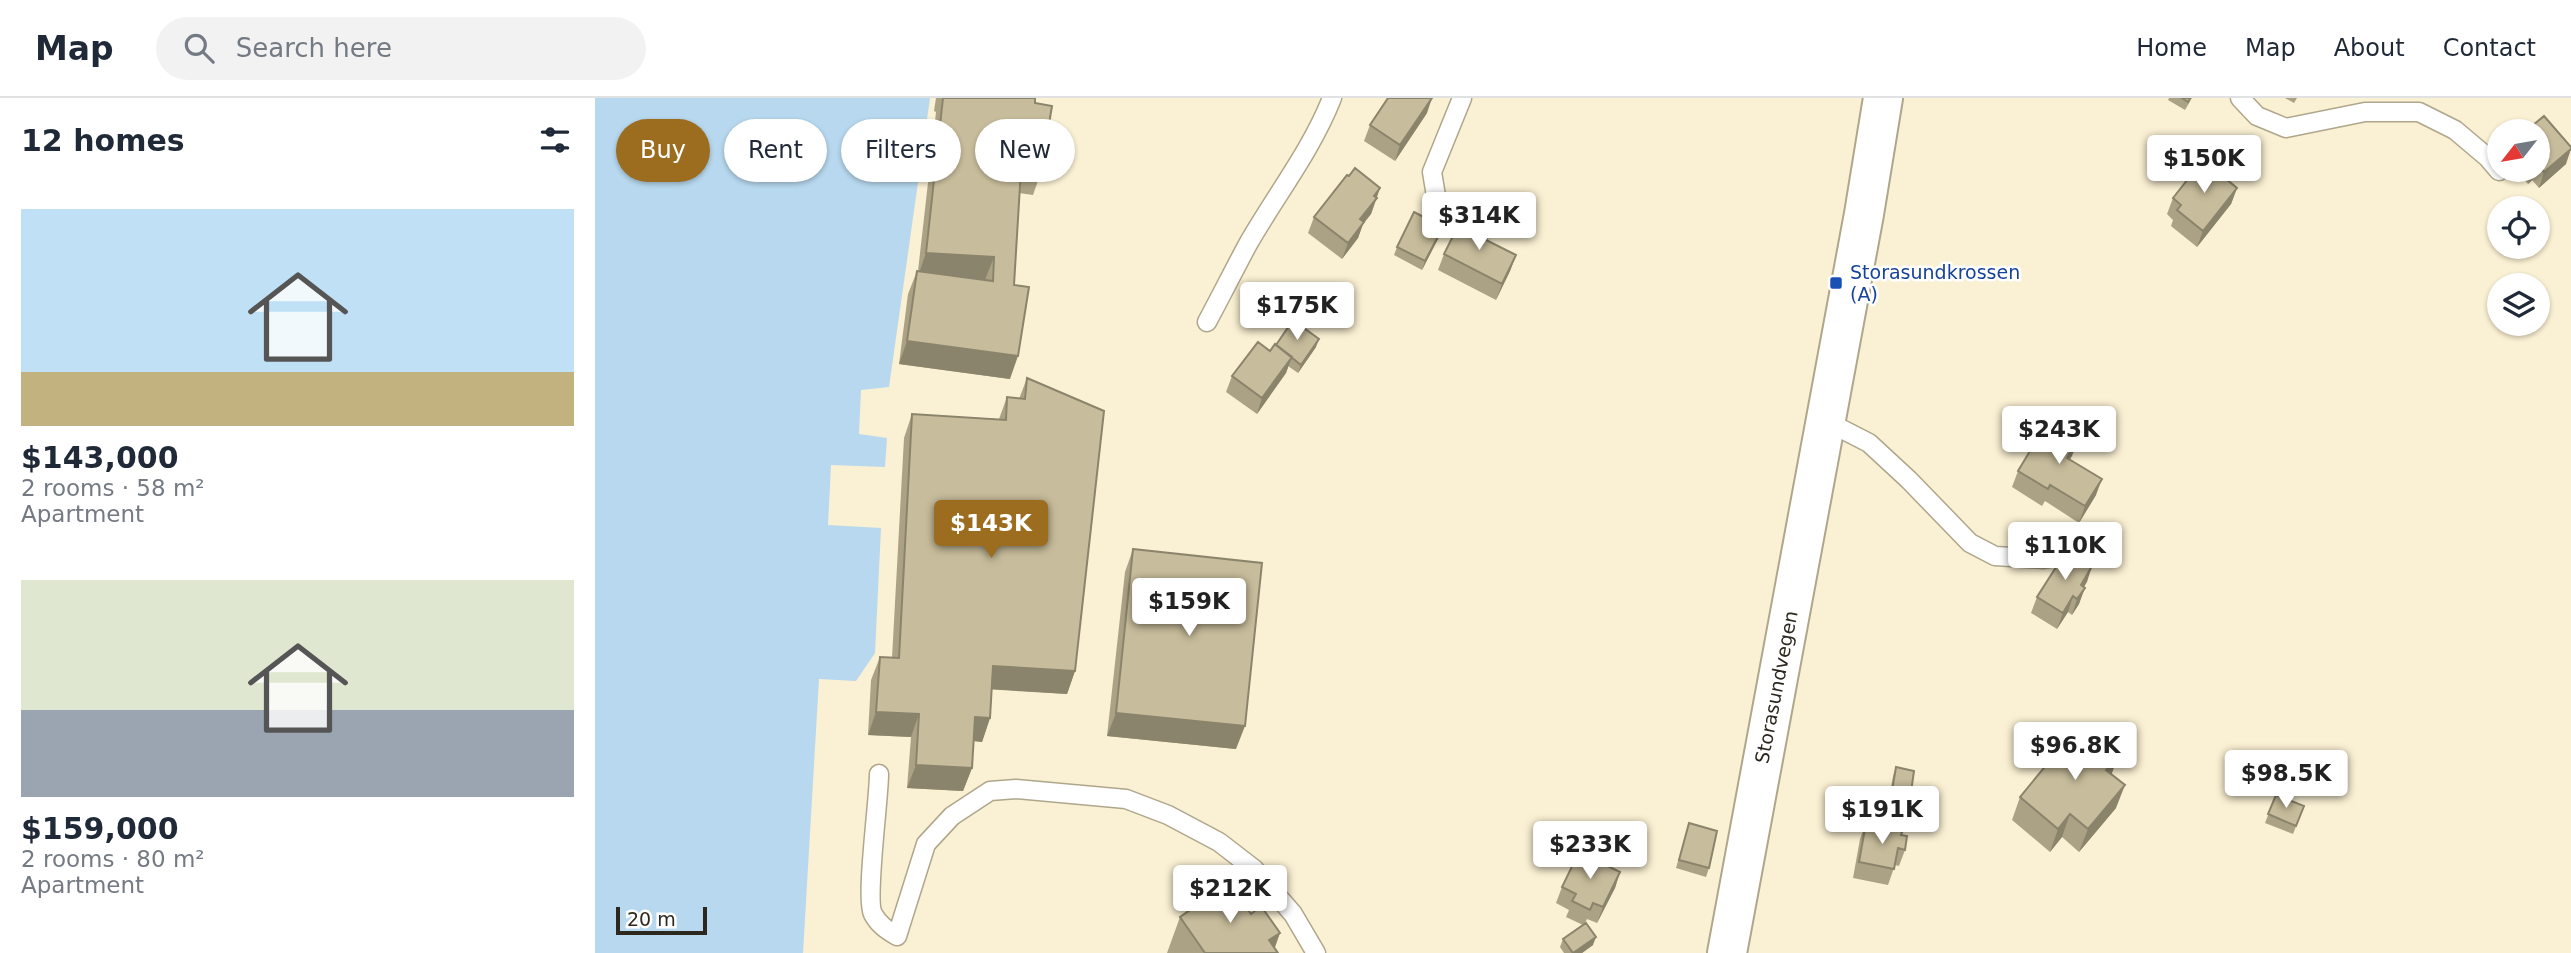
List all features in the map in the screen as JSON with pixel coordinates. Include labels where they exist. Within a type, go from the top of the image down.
[{"type":"main road","name":"Storasundvegen","points":[[1727,953],[1883,98]]},
{"type":"lane","points":[[1207,322],[1248,244],[1291,179],[1322,123],[1332,98]]},
{"type":"lane","points":[[1451,222],[1436,196],[1432,172],[1462,98]]},
{"type":"lane","points":[[2241,98],[2257,116],[2286,128],[2365,112],[2419,112],[2455,130],[2487,157]]},
{"type":"lane","points":[[1826,421],[1869,443],[1970,543],[1995,556],[2044,559],[2062,556]]},
{"type":"lane","points":[[879,774],[871,912],[899,944],[926,844],[953,816],[990,791],[1016,789],[1126,799],[1168,815],[1219,842],[1254,869],[1293,914],[1316,953]]},
{"type":"water","points":[[595,98],[930,98],[927,119],[841,119],[841,182],[918,182],[889,387],[861,390],[859,434],[887,438],[885,467],[831,465],[828,525],[881,528],[875,653],[856,681],[819,679],[803,953],[595,953]]},
{"type":"building","points":[[943,98],[1035,98],[1035,103],[1052,106],[1050,119],[975,119],[975,182],[1020,182],[1014,285],[1029,287],[1018,356],[907,341],[917,271],[993,281],[994,257],[926,253],[934,182],[961,182],[961,119],[941,119]]},
{"type":"building","points":[[1388,98],[1432,98],[1400,145],[1370,125]]},
{"type":"building","points":[[2550,123],[2571,147],[2550,167]]},
{"type":"building","points":[[2203,160],[2237,188],[2203,231],[2177,210],[2181,205],[2173,198]]},
{"type":"building","points":[[1355,168],[1380,188],[1374,196],[1377,198],[1360,219],[1364,222],[1348,243],[1314,217]]},
{"type":"building","points":[[1414,212],[1443,227],[1425,261],[1397,247]]},
{"type":"building","points":[[1462,218],[1489,232],[1486,240],[1516,255],[1502,284],[1444,254]]},
{"type":"building","points":[[1293,320],[1319,339],[1301,365],[1276,345]]},
{"type":"building","points":[[1258,342],[1270,351],[1275,344],[1292,357],[1262,398],[1232,376]]},
{"type":"building","points":[[1027,378],[1104,411],[1075,671],[993,666],[990,718],[975,717],[972,768],[916,765],[919,714],[876,712],[880,657],[899,658],[912,414],[1006,420],[1007,397],[1025,399]]},
{"type":"building","points":[[2048,421],[2078,440],[2067,458],[2102,479],[2085,506],[2050,485],[2048,489],[2018,471]]},
{"type":"building","points":[[1133,549],[1262,563],[1245,726],[1116,713]]},
{"type":"building","points":[[2067,550],[2092,566],[2081,585],[2085,588],[2077,599],[2073,596],[2063,613],[2037,597]]},
{"type":"building","points":[[2080,724],[2118,756],[2106,770],[2125,785],[2088,829],[2070,814],[2058,829],[2020,797]]},
{"type":"building","points":[[1896,767],[1914,771],[1910,799],[1891,797]]},
{"type":"building","points":[[2276,795],[2304,806],[2296,826],[2268,814]]},
{"type":"building","points":[[1689,823],[1717,831],[1709,868],[1679,860]]},
{"type":"building","points":[[1866,823],[1903,830],[1901,835],[1907,836],[1905,850],[1898,848],[1894,869],[1859,862]]},
{"type":"building","points":[[1579,852],[1620,872],[1603,907],[1593,903],[1590,910],[1572,901],[1576,894],[1562,887]]},
{"type":"building","points":[[1229,883],[1251,914],[1261,906],[1280,933],[1269,940],[1278,953],[1205,953],[1180,917]]},
{"type":"building","points":[[1586,923],[1596,937],[1573,953],[1563,939]]},
{"type":"place","name":"Storasundkrossen (A)","points":[[1836,283]]}]
